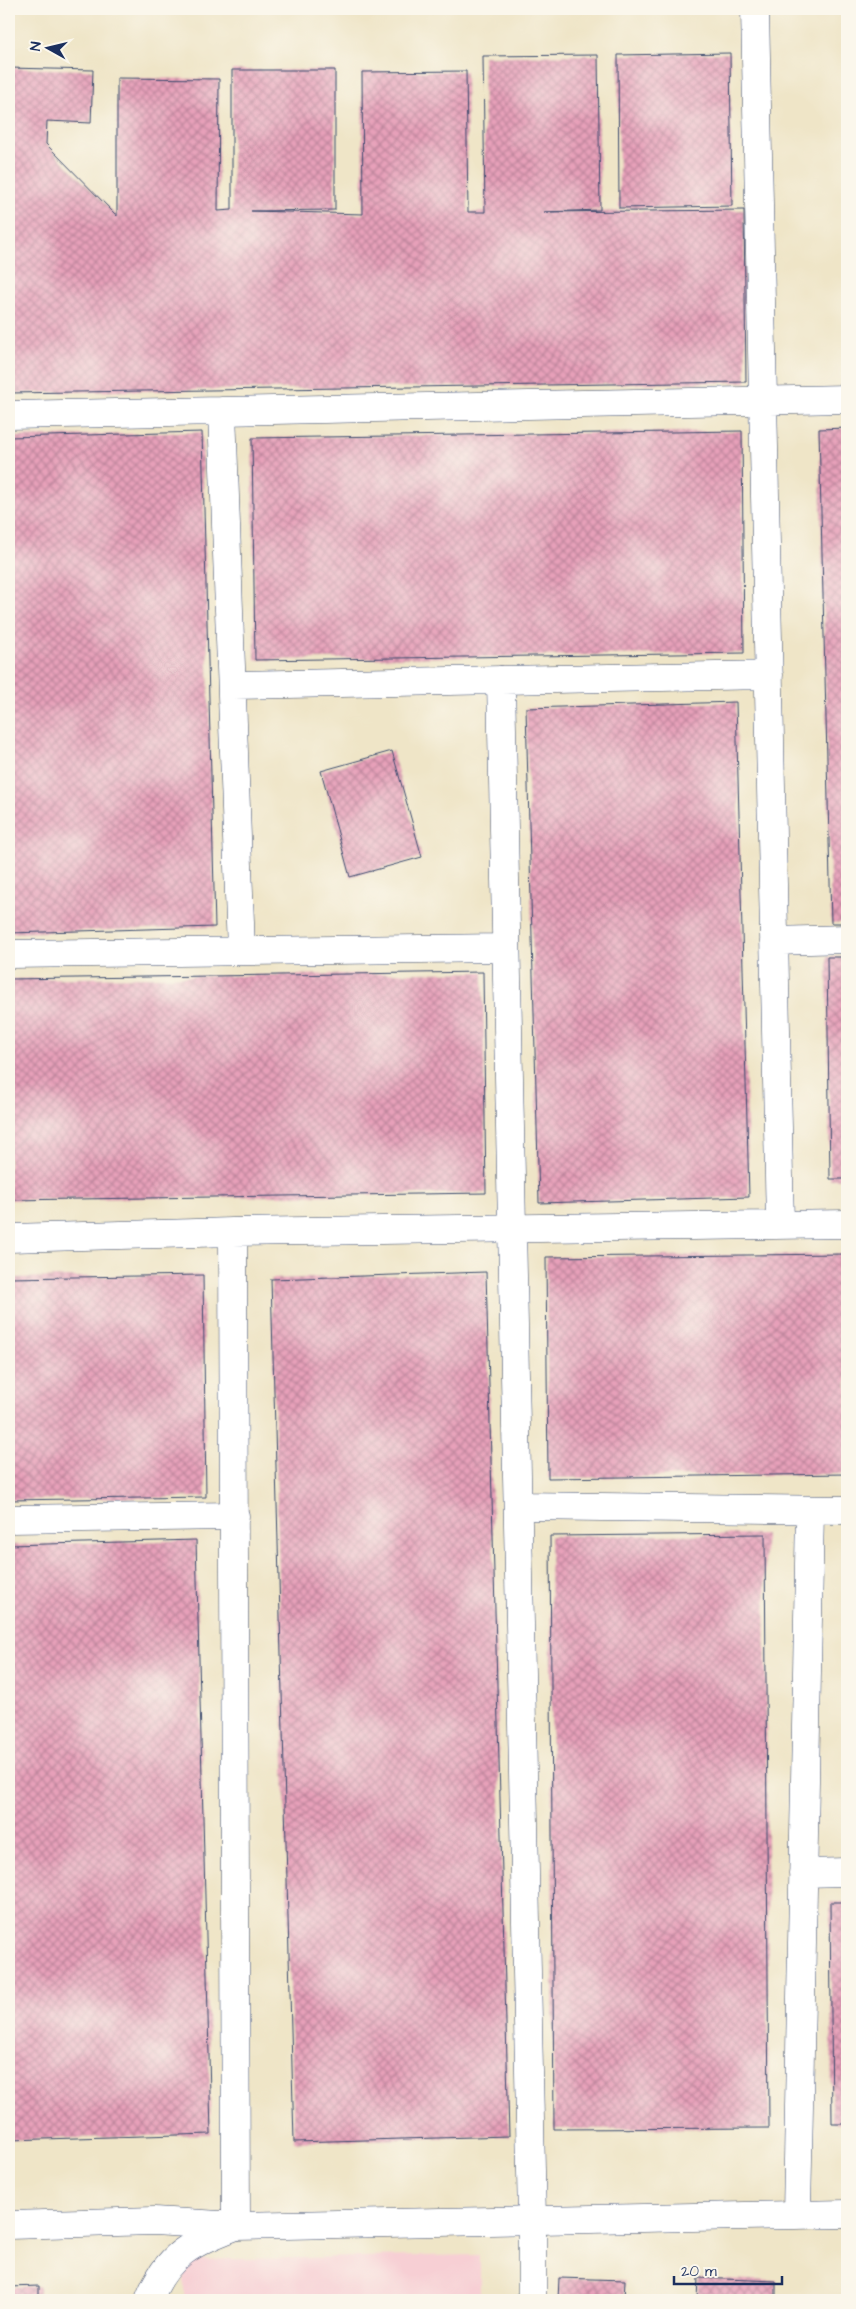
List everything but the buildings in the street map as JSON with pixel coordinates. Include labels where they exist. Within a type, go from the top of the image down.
[{"type":"street","points":[[755,9],[780,1225]]},
{"type":"street","points":[[9,415],[847,399]]},
{"type":"street","points":[[222,411],[241,951]]},
{"type":"street","points":[[232,685],[769,675]]},
{"type":"street","points":[[501,680],[532,2220],[532,2300]]},
{"type":"street","points":[[774,941],[847,939]]},
{"type":"street","points":[[9,954],[506,948]]},
{"type":"street","points":[[9,1238],[234,1232],[847,1224]]},
{"type":"street","points":[[234,1232],[236,2226]]},
{"type":"street","points":[[518,1506],[847,1510]]},
{"type":"street","points":[[797,2214],[810,1510]]},
{"type":"street","points":[[9,1520],[235,1516]]},
{"type":"street","points":[[803,1872],[847,1872]]},
{"type":"street","points":[[9,2225],[154,2221],[236,2226],[847,2214]]},
{"type":"street","points":[[149,2300],[154,2285],[172,2260],[194,2243],[236,2226]]},
{"type":"shaded area","points":[[480,2255],[480,2300],[184,2300],[184,2260]]}]
